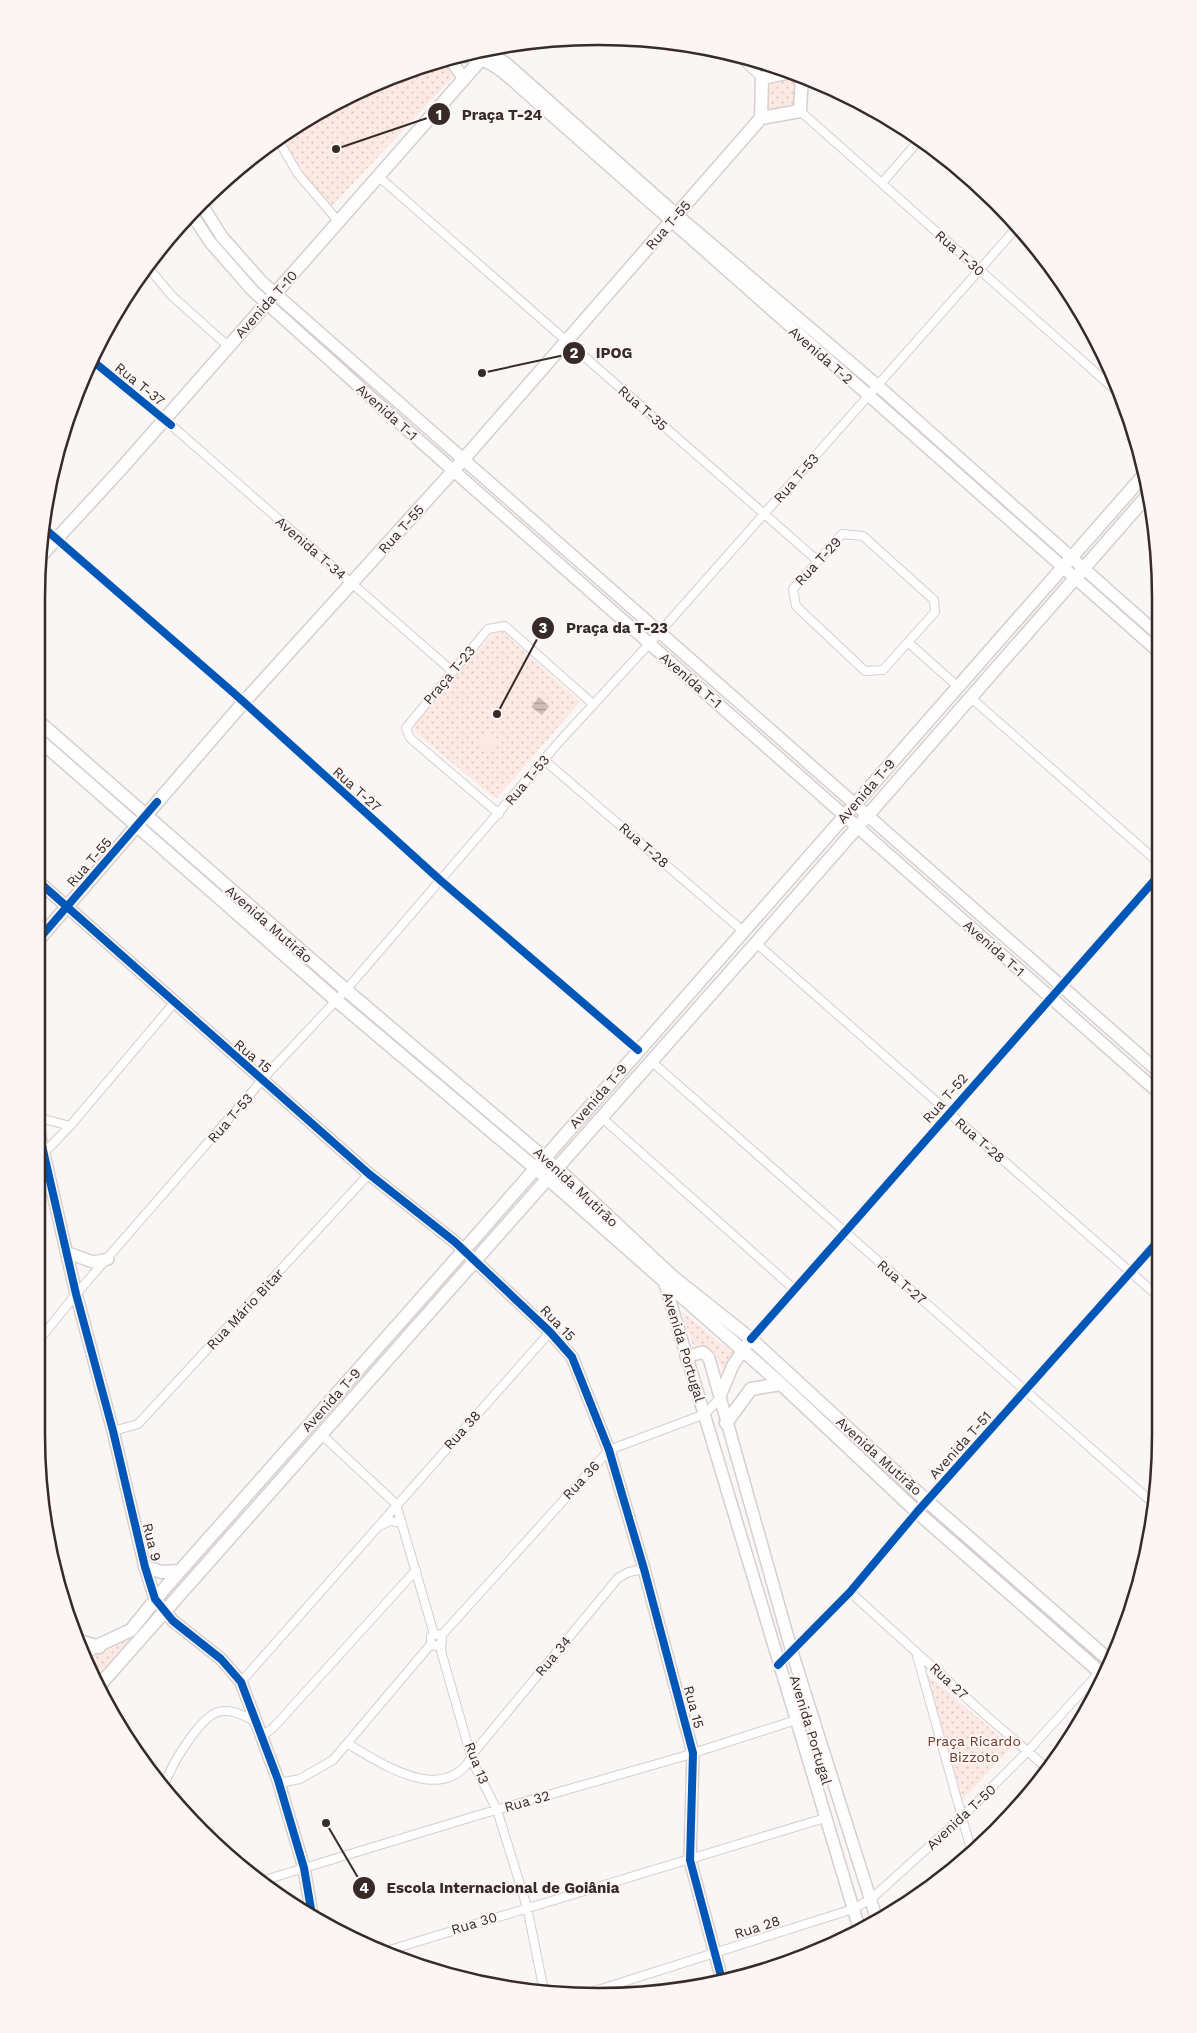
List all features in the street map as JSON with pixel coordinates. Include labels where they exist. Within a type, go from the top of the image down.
[{"type":"main road","name":"Avenida T-2","points":[[493,56],[507,64],[867,396],[1061,567],[1078,573],[1152,630]]},
{"type":"main road","name":"Avenida T-10","points":[[47,551],[59,541],[167,422],[228,346],[480,58]]},
{"type":"main road","points":[[454,64],[464,79]]},
{"type":"main road","points":[[778,75],[762,78],[761,118],[800,111],[802,84]]},
{"type":"main road","name":"Rua T-55","points":[[45,932],[243,703],[463,460],[761,118]]},
{"type":"main road","name":"Avenida T-1","points":[[205,209],[222,237],[271,298],[454,470],[1152,1087]]},
{"type":"main road","name":"Avenida T-2","points":[[673,218],[877,386],[1071,558],[1078,573],[1152,645]]},
{"type":"main road","name":"Avenida T-1","points":[[196,219],[232,269],[271,298],[463,460],[1152,1066]]},
{"type":"main road","name":"Avenida T-9","points":[[89,1651],[131,1630],[179,1571],[464,1250],[1139,480]]},
{"type":"main road","name":"Avenida T-9","points":[[103,1681],[322,1435],[546,1178],[756,943],[1143,500]]},
{"type":"main road","name":"Avenida Mutirão","points":[[45,728],[141,821],[337,1001],[546,1178],[743,1350],[917,1512],[1100,1668]]},
{"type":"main road","name":"Avenida Mutirão","points":[[45,745],[346,990],[556,1168],[673,1277],[751,1339],[927,1501],[1105,1657]]},
{"type":"main road","name":"Rua 15","points":[[45,888],[369,1174],[464,1250],[550,1332],[572,1356],[609,1450],[644,1570],[693,1753],[690,1860],[720,1974]]},
{"type":"main road","name":"Rua 9","points":[[45,1162],[68,1253],[76,1294],[113,1431],[145,1567],[155,1600],[164,1611],[221,1659],[241,1682],[278,1780],[304,1868],[311,1907]]},
{"type":"main road","points":[[68,1253],[93,1262],[108,1259]]},
{"type":"main road","name":"Avenida Portugal","points":[[664,1281],[778,1665],[858,1923]]},
{"type":"main road","name":"Rua 36","points":[[720,1398],[723,1385],[751,1339]]},
{"type":"main road","name":"Avenida Portugal","points":[[686,1358],[703,1352],[709,1358],[792,1652],[875,1914]]},
{"type":"main road","points":[[726,1423],[751,1389],[781,1384]]},
{"type":"main road","points":[[145,1567],[162,1572],[179,1571]]},
{"type":"main road","points":[[86,1643],[99,1647]]},
{"type":"street","points":[[749,66],[762,78]]},
{"type":"street","name":"Rua T-30","points":[[800,111],[1109,386]]},
{"type":"street","points":[[281,145],[298,174],[338,222]]},
{"type":"street","points":[[882,183],[915,145]]},
{"type":"street","name":"Rua T-35","points":[[378,176],[818,561]]},
{"type":"street","name":"Rua T-53","points":[[45,1334],[76,1294],[262,1080],[337,1001],[593,704],[650,644],[1013,232]]},
{"type":"street","points":[[152,272],[172,296],[228,346]]},
{"type":"street","name":"Rua T-37","points":[[97,365],[167,422]]},
{"type":"street","name":"Avenida T-34","points":[[167,422],[452,671]]},
{"type":"street","name":"Rua T-27","points":[[49,533],[440,880],[638,1050]]},
{"type":"street","name":"Rua T-29","points":[[842,534],[863,536],[934,600],[935,612],[883,670],[865,671],[796,606],[792,589],[818,561],[842,534]]},
{"type":"street","name":"Praça T-23","points":[[499,814],[410,738],[406,728],[452,671],[488,629],[505,626],[593,704]]},
{"type":"street","points":[[909,643],[958,686]]},
{"type":"street","points":[[970,697],[1152,857]]},
{"type":"street","name":"Rua T-28","points":[[544,760],[743,931]]},
{"type":"street","name":"Rua T-52","points":[[751,1339],[1152,883]]},
{"type":"street","name":"Rua T-28","points":[[756,943],[1152,1291]]},
{"type":"street","points":[[45,1152],[70,1126],[174,1003]]},
{"type":"street","name":"Rua T-27","points":[[651,1061],[1148,1499]]},
{"type":"street","points":[[601,1117],[794,1289]]},
{"type":"street","points":[[45,1119],[70,1126]]},
{"type":"street","name":"Rua Mário Bitar","points":[[113,1431],[138,1424],[369,1174]]},
{"type":"street","name":"Avenida T-51","points":[[778,1665],[850,1592],[917,1512],[1152,1248]]},
{"type":"street","name":"Rua 38","points":[[241,1682],[396,1504],[550,1332]]},
{"type":"street","name":"Rua 36","points":[[278,1780],[293,1781],[314,1772],[333,1760],[437,1639],[609,1450],[705,1414],[720,1398]]},
{"type":"street","name":"Rua 13","points":[[322,1435],[396,1504],[437,1639],[471,1761],[497,1810],[527,1907],[543,1985]]},
{"type":"street","points":[[375,1528],[390,1521],[402,1522]]},
{"type":"street","points":[[262,1736],[273,1728],[416,1570]]},
{"type":"street","name":"Rua 34","points":[[471,1761],[475,1751],[618,1578],[629,1572],[644,1570]]},
{"type":"street","name":"Rua 27","points":[[850,1592],[1043,1764]]},
{"type":"street","points":[[916,1650],[970,1845]]},
{"type":"street","name":"Avenida T-50","points":[[871,1899],[962,1817],[1028,1751],[1095,1678]]},
{"type":"street","points":[[167,1781],[186,1744],[209,1717],[218,1712],[228,1711],[255,1721]]},
{"type":"street","name":"Rua 32","points":[[269,1879],[693,1753],[796,1720]]},
{"type":"street","points":[[348,1744],[398,1773],[425,1779],[442,1779],[458,1773],[471,1761]]},
{"type":"street","name":"Rua 30","points":[[393,1948],[825,1818]]},
{"type":"street","name":"Rua 28","points":[[605,1988],[853,1909],[871,1899]]},
{"type":"green space","points":[[447,66],[453,77],[328,210],[293,162],[284,143],[291,138],[354,102],[387,87]]},
{"type":"green space","points":[[785,77],[797,82],[795,104],[771,110],[766,108],[766,95],[769,86]]},
{"type":"green space","points":[[503,632],[580,702],[496,799],[416,733],[414,725],[492,634]]},
{"type":"green space","points":[[487,732],[498,739],[488,752],[476,745]]},
{"type":"green space","points":[[682,1312],[737,1356],[724,1380],[721,1366],[713,1352],[702,1348],[694,1349]]},
{"type":"green space","points":[[145,1619],[148,1623],[101,1676],[91,1654],[123,1642]]},
{"type":"green space","name":"Praça Ricardo Bizzoto","points":[[922,1670],[1012,1747],[963,1799]]},
{"type":"shaded area","points":[[539,697],[549,706],[542,715],[531,707]]},
{"type":"cycle path","points":[[97,365],[171,425]]},
{"type":"cycle path","points":[[49,533],[236,695],[440,880],[638,1050]]},
{"type":"cycle path","points":[[45,932],[157,802]]},
{"type":"cycle path","points":[[751,1339],[1152,883]]},
{"type":"cycle path","points":[[45,887],[369,1174],[455,1242],[550,1332],[572,1357],[609,1450],[644,1569],[693,1753],[690,1860],[720,1974]]},
{"type":"cycle path","points":[[45,1159],[76,1294],[113,1431],[145,1567],[155,1599],[173,1621],[221,1659],[241,1682],[278,1780],[304,1868],[311,1907]]},
{"type":"cycle path","points":[[778,1665],[850,1592],[917,1512],[1152,1248]]},
{"type":"place","name":"Praça T-24","points":[[336,149]]},
{"type":"place","name":"IPOG","points":[[482,373]]},
{"type":"place","name":"Praça da T-23","points":[[497,714]]},
{"type":"place","name":"Escola Internacional de Goiânia","points":[[326,1823]]}]
